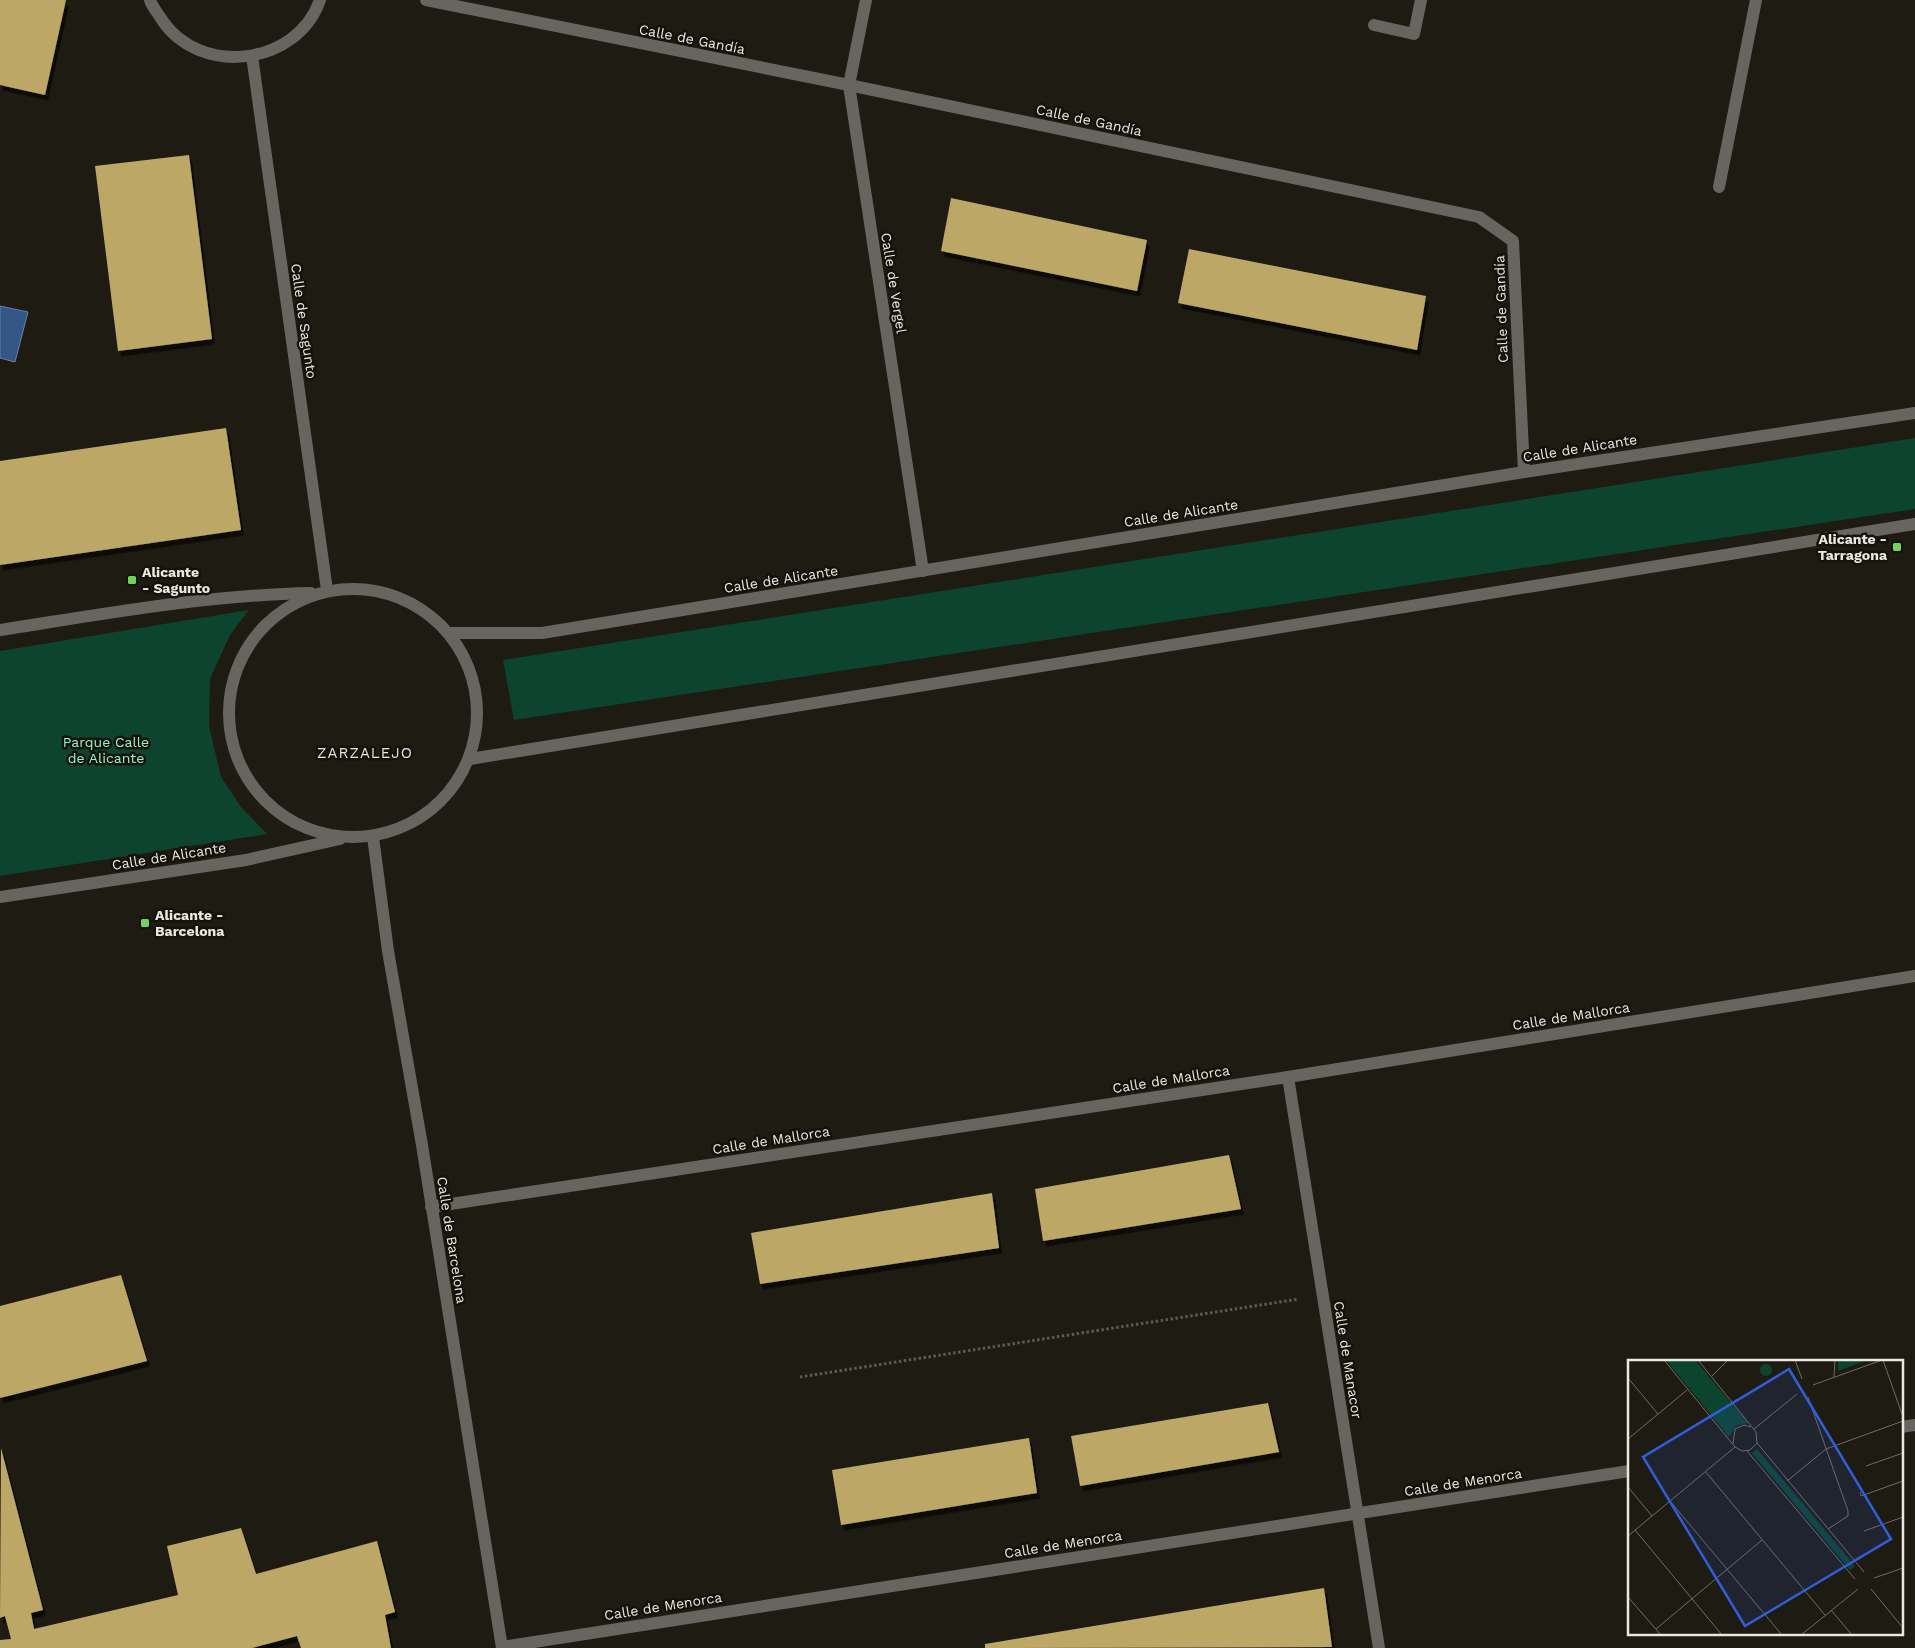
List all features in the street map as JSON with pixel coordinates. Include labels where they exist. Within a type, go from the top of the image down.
[{"type":"street","points":[[150,0],[168,29],[192,48],[221,57],[252,56],[279,47],[302,30],[318,7],[320,0]]},
{"type":"street","name":"Calle de Gandía","points":[[426,0],[1479,217],[1513,241],[1524,472]]},
{"type":"street","name":"Calle de Vergel","points":[[866,0],[849,86],[924,571]]},
{"type":"street","points":[[1374,25],[1414,34],[1421,0]]},
{"type":"street","points":[[1719,187],[1756,0]]},
{"type":"street","name":"Calle de Sagunto","points":[[252,56],[326,590]]},
{"type":"street","name":"Calle de Alicante","points":[[450,634],[542,633],[1524,472],[1915,413]]},
{"type":"street","points":[[470,759],[1915,524]]},
{"type":"street","points":[[0,630],[129,610],[263,594],[313,593],[357,587],[418,605],[450,634],[474,680],[478,724],[470,759],[446,796],[409,825],[373,837],[342,838],[300,827],[252,788],[232,748],[230,689],[245,648],[274,615],[313,593]]},
{"type":"street","name":"Calle de Barcelona","points":[[373,837],[388,952],[502,1647]]},
{"type":"street","name":"Calle de Alicante","points":[[0,897],[246,860],[342,838]]},
{"type":"street","name":"Calle de Mallorca","points":[[431,1207],[1288,1077],[1915,976]]},
{"type":"street","name":"Calle de Manacor","points":[[1288,1077],[1379,1648]]},
{"type":"street","points":[[1902,1427],[1915,1425]]},
{"type":"street","name":"Calle de Menorca","points":[[502,1647],[1628,1470]]},
{"type":"path","points":[[800,1378],[1323,1296]]},
{"type":"green space","points":[[1915,438],[1915,509],[514,720],[503,660]]},
{"type":"green space","name":"Parque Calle de Alicante","points":[[249,610],[230,635],[210,679],[209,726],[221,777],[241,807],[267,834],[0,876],[0,651]]},
{"type":"water","points":[[0,306],[28,312],[15,362],[0,358]]},
{"type":"building","points":[[0,0],[66,0],[45,95],[0,85]]},
{"type":"building","points":[[189,155],[212,339],[118,351],[95,166]]},
{"type":"building","points":[[951,198],[1147,240],[1137,291],[941,251]]},
{"type":"building","points":[[1189,249],[1426,296],[1417,350],[1178,303]]},
{"type":"building","points":[[226,428],[241,530],[0,565],[0,461]]},
{"type":"building","points":[[1229,1155],[1241,1209],[1043,1241],[1035,1189]]},
{"type":"building","points":[[992,1193],[999,1248],[760,1284],[751,1233]]},
{"type":"building","points":[[121,1275],[147,1361],[0,1398],[0,1306]]},
{"type":"building","points":[[1268,1403],[1279,1452],[1080,1486],[1071,1436]]},
{"type":"building","points":[[1029,1438],[1037,1493],[841,1525],[832,1470]]},
{"type":"building","points":[[1,1448],[43,1610],[31,1613],[34,1629],[178,1595],[167,1546],[241,1528],[256,1574],[377,1541],[395,1612],[385,1615],[391,1648],[301,1648],[297,1636],[252,1648],[0,1648],[0,1640],[11,1639],[5,1616],[0,1618]]},
{"type":"building","points":[[1324,1588],[1332,1647],[985,1648],[985,1644]]},
{"type":"place","name":"Alicante - Tarragona","points":[[1897,547]]},
{"type":"place","name":"Alicante - Sagunto","points":[[132,580]]},
{"type":"place","name":"Alicante - Barcelona","points":[[145,923]]},
{"type":"district","name":"ZARZALEJO","points":[[365,753]]}]
